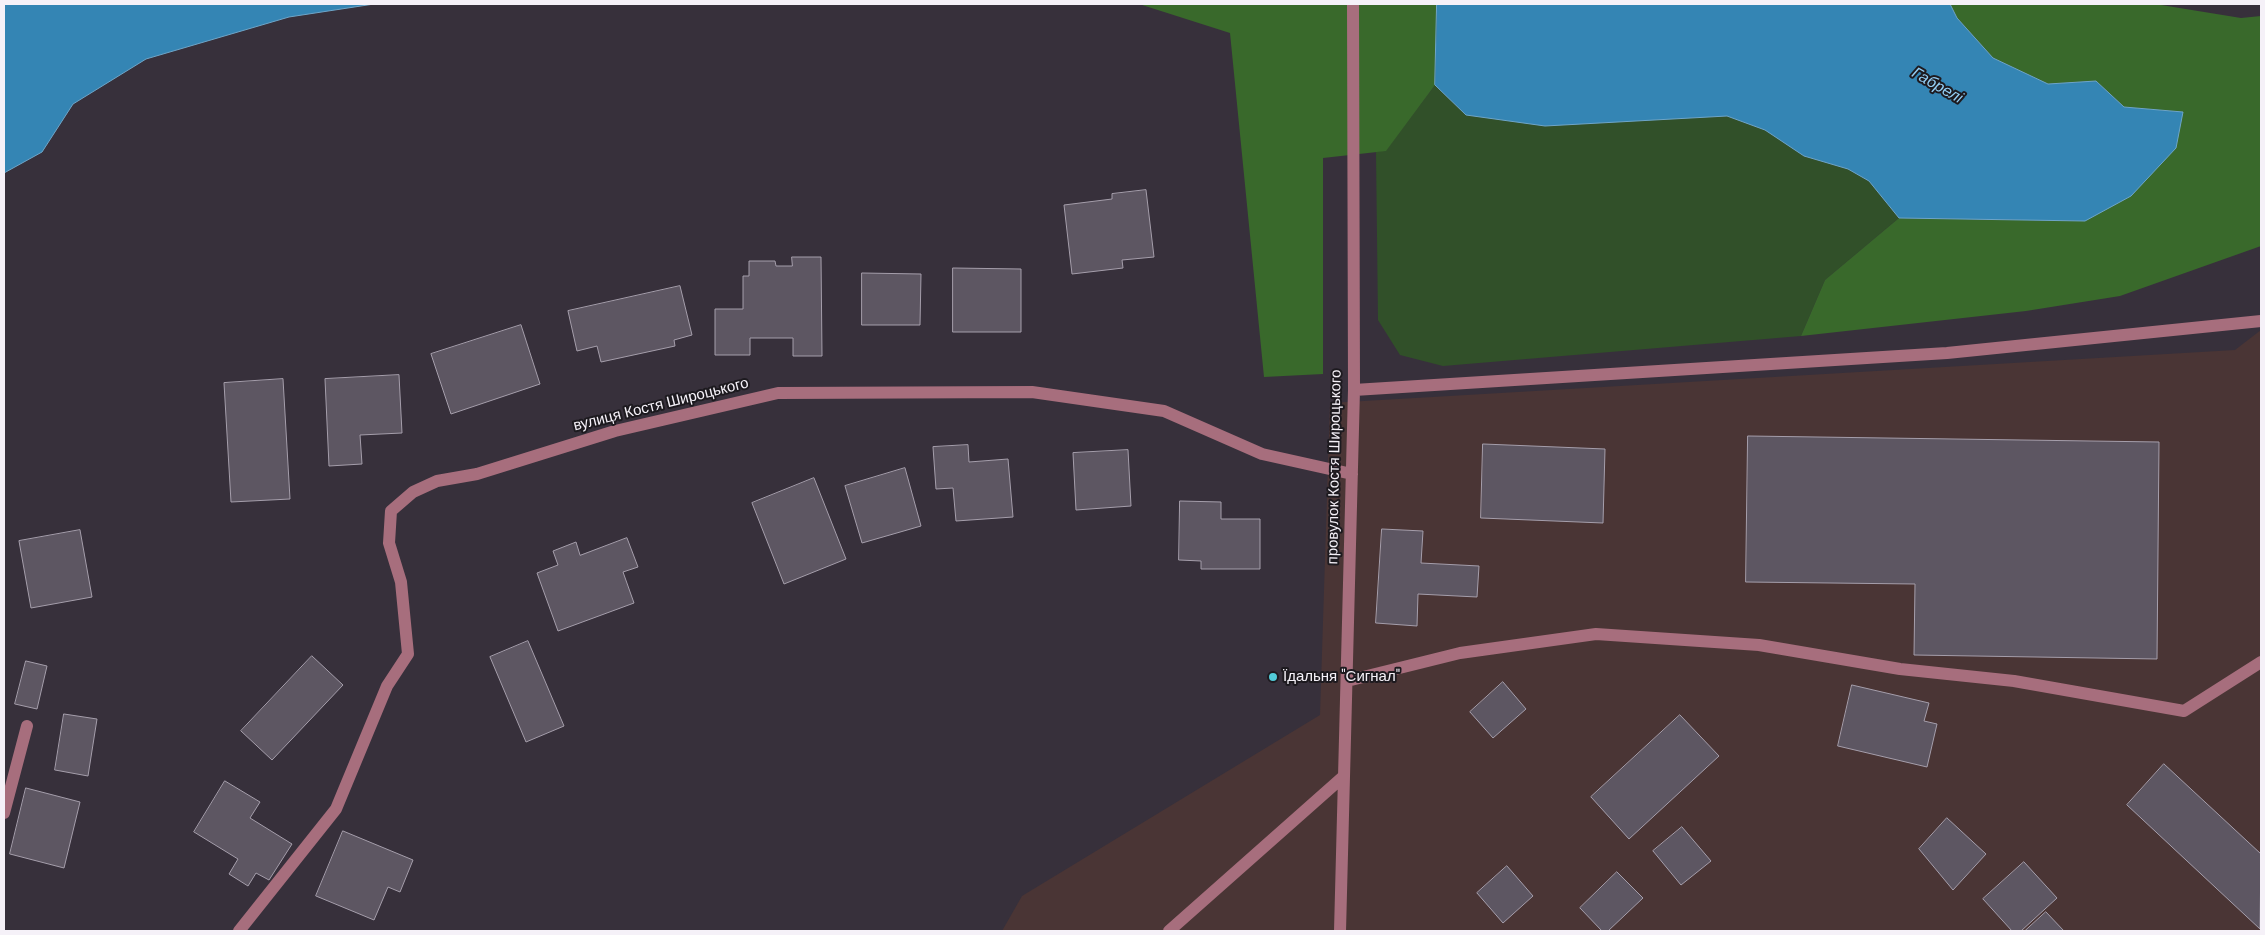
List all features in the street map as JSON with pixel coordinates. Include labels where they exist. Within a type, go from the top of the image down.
[{"type":"street","name":"провулок Костя Широцького","points":[[1340,931],[1354,390],[1353,4]]},
{"type":"street","points":[[1354,390],[1947,353],[2261,321]]},
{"type":"street","name":"вулиця Костя Широцького","points":[[239,931],[336,809],[388,686],[408,654],[401,582],[389,543],[391,511],[413,492],[437,481],[477,474],[615,430],[778,393],[1032,392],[1164,411],[1262,454],[1352,474]]},
{"type":"street","points":[[1347,682],[1460,653],[1596,634],[1759,645],[1900,669],[2014,681],[2184,711],[2261,662]]},
{"type":"street","points":[[4,813],[27,726]]},
{"type":"street","points":[[1169,931],[1344,776]]},
{"type":"shaded area","points":[[2261,330],[2261,931],[1002,931],[1022,896],[1320,715],[1330,403],[2235,350]]},
{"type":"green space","points":[[1139,4],[1437,4],[1435,85],[1386,151],[1323,158],[1323,374],[1264,377],[1230,33]]},
{"type":"green space","points":[[1950,4],[2155,4],[2241,18],[2261,16],[2261,246],[2120,296],[2026,311],[1801,336],[1825,280],[1899,218],[2085,221],[2183,112],[2124,107],[2096,81],[2048,84],[1993,58],[1957,18]]},
{"type":"green space","points":[[1435,85],[1466,115],[1672,118],[1727,116],[1765,130],[1804,156],[1848,169],[1869,181],[1899,218],[1825,280],[1801,336],[1443,366],[1400,355],[1378,320],[1376,152],[1386,150]]},
{"type":"water","points":[[4,4],[374,4],[289,17],[146,59],[73,104],[42,152],[4,173]]},
{"type":"water","name":"Габрелі","points":[[1437,4],[1950,4],[1957,18],[1993,58],[2048,84],[2096,81],[2124,107],[2183,112],[2176,148],[2131,196],[2085,221],[1899,218],[1869,181],[1848,169],[1804,156],[1765,130],[1727,116],[1545,126],[1466,115],[1435,85]]},
{"type":"building","points":[[1146,190],[1154,257],[1122,260],[1123,268],[1072,274],[1064,205],[1112,199],[1112,194]]},
{"type":"building","points":[[792,257],[821,257],[822,356],[793,356],[793,338],[750,338],[750,355],[715,355],[715,309],[743,309],[743,276],[749,276],[749,261],[775,261],[776,266],[792,266]]},
{"type":"building","points":[[953,268],[1021,269],[1021,332],[953,332]]},
{"type":"building","points":[[862,273],[921,274],[920,325],[862,325]]},
{"type":"building","points":[[680,286],[692,335],[674,340],[675,346],[601,362],[597,346],[577,351],[568,311]]},
{"type":"building","points":[[521,325],[540,384],[451,414],[431,354]]},
{"type":"building","points":[[399,375],[402,433],[360,435],[362,464],[329,466],[325,379]]},
{"type":"building","points":[[283,379],[290,499],[231,502],[224,383]]},
{"type":"building","points":[[1748,436],[2159,442],[2157,659],[1914,655],[1915,584],[1746,582]]},
{"type":"building","points":[[1483,444],[1605,449],[1603,523],[1481,518]]},
{"type":"building","points":[[968,445],[969,462],[1008,459],[1013,517],[956,521],[953,488],[936,489],[933,447]]},
{"type":"building","points":[[1128,450],[1131,506],[1076,510],[1073,453]]},
{"type":"building","points":[[905,468],[921,526],[862,543],[845,486]]},
{"type":"building","points":[[814,478],[846,559],[784,584],[752,503]]},
{"type":"building","points":[[1180,501],[1221,502],[1221,519],[1260,519],[1260,569],[1201,569],[1201,561],[1179,560]]},
{"type":"building","points":[[1382,529],[1423,531],[1421,563],[1479,566],[1477,597],[1418,594],[1417,626],[1376,623]]},
{"type":"building","points":[[80,530],[92,597],[31,608],[19,541]]},
{"type":"building","points":[[627,538],[638,567],[623,572],[634,603],[558,631],[537,573],[558,565],[553,551],[576,542],[580,555]]},
{"type":"building","points":[[528,641],[564,726],[526,742],[490,657]]},
{"type":"building","points":[[312,656],[343,685],[272,760],[241,731]]},
{"type":"building","points":[[26,661],[47,666],[37,709],[15,704]]},
{"type":"building","points":[[1503,682],[1526,709],[1493,738],[1470,712]]},
{"type":"building","points":[[1852,685],[1929,703],[1924,721],[1937,724],[1927,767],[1838,746]]},
{"type":"building","points":[[64,714],[97,719],[88,776],[55,770]]},
{"type":"building","points":[[1680,715],[1719,756],[1629,839],[1591,797]]},
{"type":"building","points":[[2164,764],[2261,854],[2260,929],[2127,805]]},
{"type":"building","points":[[225,781],[260,802],[250,818],[292,844],[269,880],[256,873],[248,886],[229,874],[238,859],[194,832]]},
{"type":"building","points":[[26,788],[80,802],[64,868],[10,854]]},
{"type":"building","points":[[1947,818],[1986,854],[1953,890],[1919,849]]},
{"type":"building","points":[[1682,827],[1711,861],[1681,885],[1653,851]]},
{"type":"building","points":[[343,831],[413,860],[400,892],[388,887],[374,920],[316,896]]},
{"type":"building","points":[[2024,862],[2057,898],[2021,931],[2012,931],[1983,899]]},
{"type":"building","points":[[1507,866],[1533,896],[1503,923],[1477,893]]},
{"type":"building","points":[[1617,872],[1643,898],[1608,931],[1602,931],[1580,908]]},
{"type":"building","points":[[2046,912],[2064,931],[2025,931]]},
{"type":"place","name":"Їдальня \"Сигнал\"","points":[[1273,677]]}]
